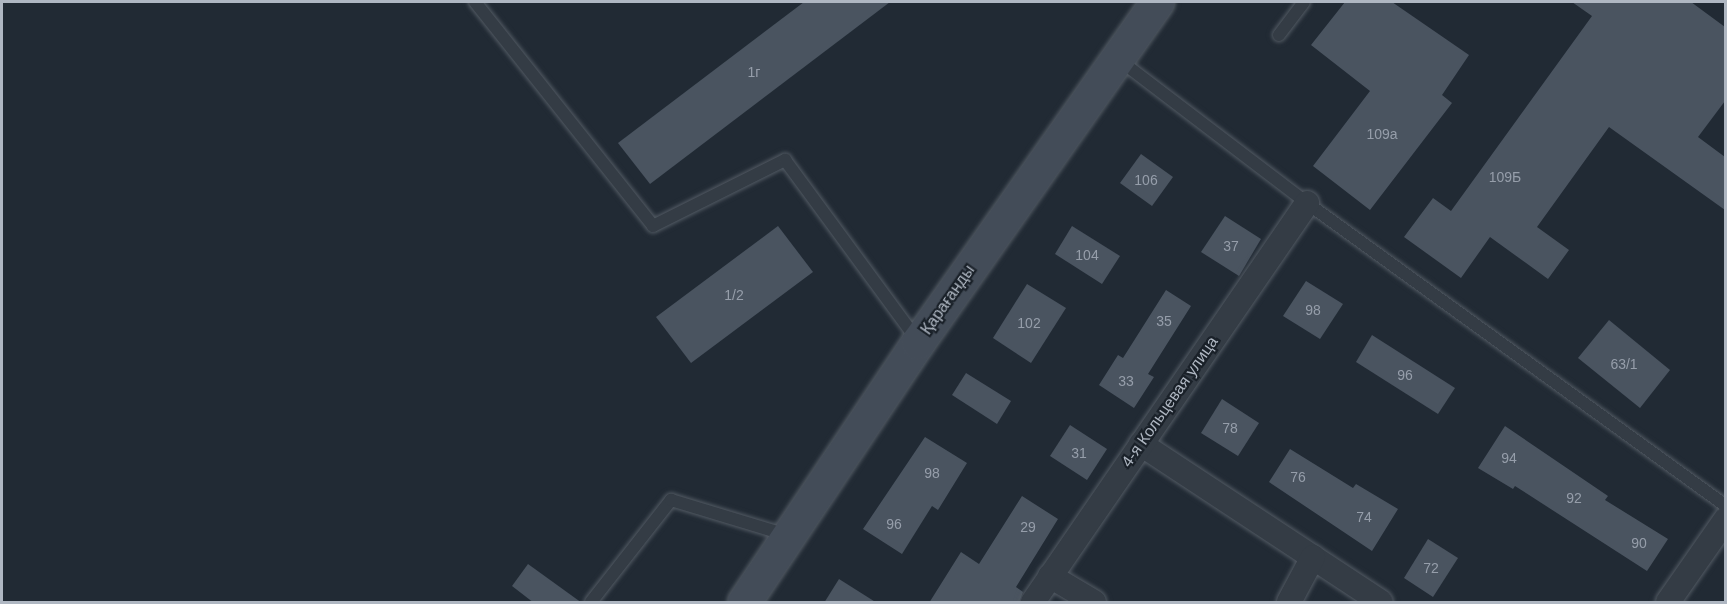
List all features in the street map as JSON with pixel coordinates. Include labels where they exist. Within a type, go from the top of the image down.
[{"type":"main road","name":"Қарағанды","points":[[744,603],[918,342],[1157,2]]},
{"type":"street","name":"4-я Кольцевая улица","points":[[1034,603],[1050,576],[1307,203]]},
{"type":"street","points":[[1141,444],[1381,603]]},
{"type":"street","points":[[1668,603],[1725,519]]},
{"type":"street","points":[[1289,603],[1313,557]]},
{"type":"street","points":[[1050,576],[1094,603]]},
{"type":"lane","points":[[475,2],[653,226],[786,159],[918,342]]},
{"type":"lane","points":[[1279,35],[1304,2]]},
{"type":"lane","points":[[1118,59],[1307,203],[1725,506]]},
{"type":"lane","points":[[591,603],[671,500],[788,535]]},
{"type":"building","points":[[804,2],[890,2],[650,184],[618,143]]},
{"type":"building","points":[[1345,2],[1392,2],[1469,55],[1442,95],[1452,103],[1370,210],[1313,166],[1370,91],[1311,45]]},
{"type":"building","points":[[1572,2],[1691,2],[1725,27],[1725,101],[1698,137],[1725,157],[1725,210],[1609,127],[1537,227],[1569,250],[1548,279],[1490,237],[1461,278],[1404,237],[1433,198],[1451,211],[1592,16]]},
{"type":"building","points":[[1141,154],[1173,177],[1152,206],[1120,183]]},
{"type":"building","points":[[1225,216],[1261,239],[1239,276],[1201,252]]},
{"type":"building","points":[[778,226],[813,272],[691,363],[656,317]]},
{"type":"building","points":[[1072,226],[1120,256],[1102,284],[1055,254]]},
{"type":"building","points":[[1306,281],[1343,304],[1320,339],[1283,316]]},
{"type":"building","points":[[1027,284],[1066,308],[1031,363],[993,338]]},
{"type":"building","points":[[1166,290],[1191,306],[1148,374],[1154,377],[1134,408],[1099,385],[1118,355],[1123,358]]},
{"type":"building","points":[[1609,320],[1670,370],[1640,408],[1578,358]]},
{"type":"building","points":[[1372,335],[1455,388],[1438,414],[1356,362]]},
{"type":"building","points":[[966,373],[1011,401],[997,424],[952,395]]},
{"type":"building","points":[[1222,399],[1259,423],[1238,456],[1201,433]]},
{"type":"building","points":[[1070,425],[1107,449],[1087,480],[1050,456]]},
{"type":"building","points":[[1505,426],[1608,496],[1605,500],[1668,539],[1647,571],[1515,486],[1513,489],[1478,468]]},
{"type":"building","points":[[925,437],[967,463],[938,510],[932,506],[902,554],[863,529]]},
{"type":"building","points":[[1290,449],[1353,488],[1356,484],[1398,509],[1372,551],[1269,482]]},
{"type":"building","points":[[1022,496],[1058,519],[1016,587],[1023,592],[1019,603],[929,603],[961,552],[979,564]]},
{"type":"building","points":[[1428,539],[1458,558],[1433,597],[1404,578]]},
{"type":"building","points":[[528,564],[582,603],[534,603],[512,586]]},
{"type":"building","points":[[839,579],[877,603],[824,603]]}]
